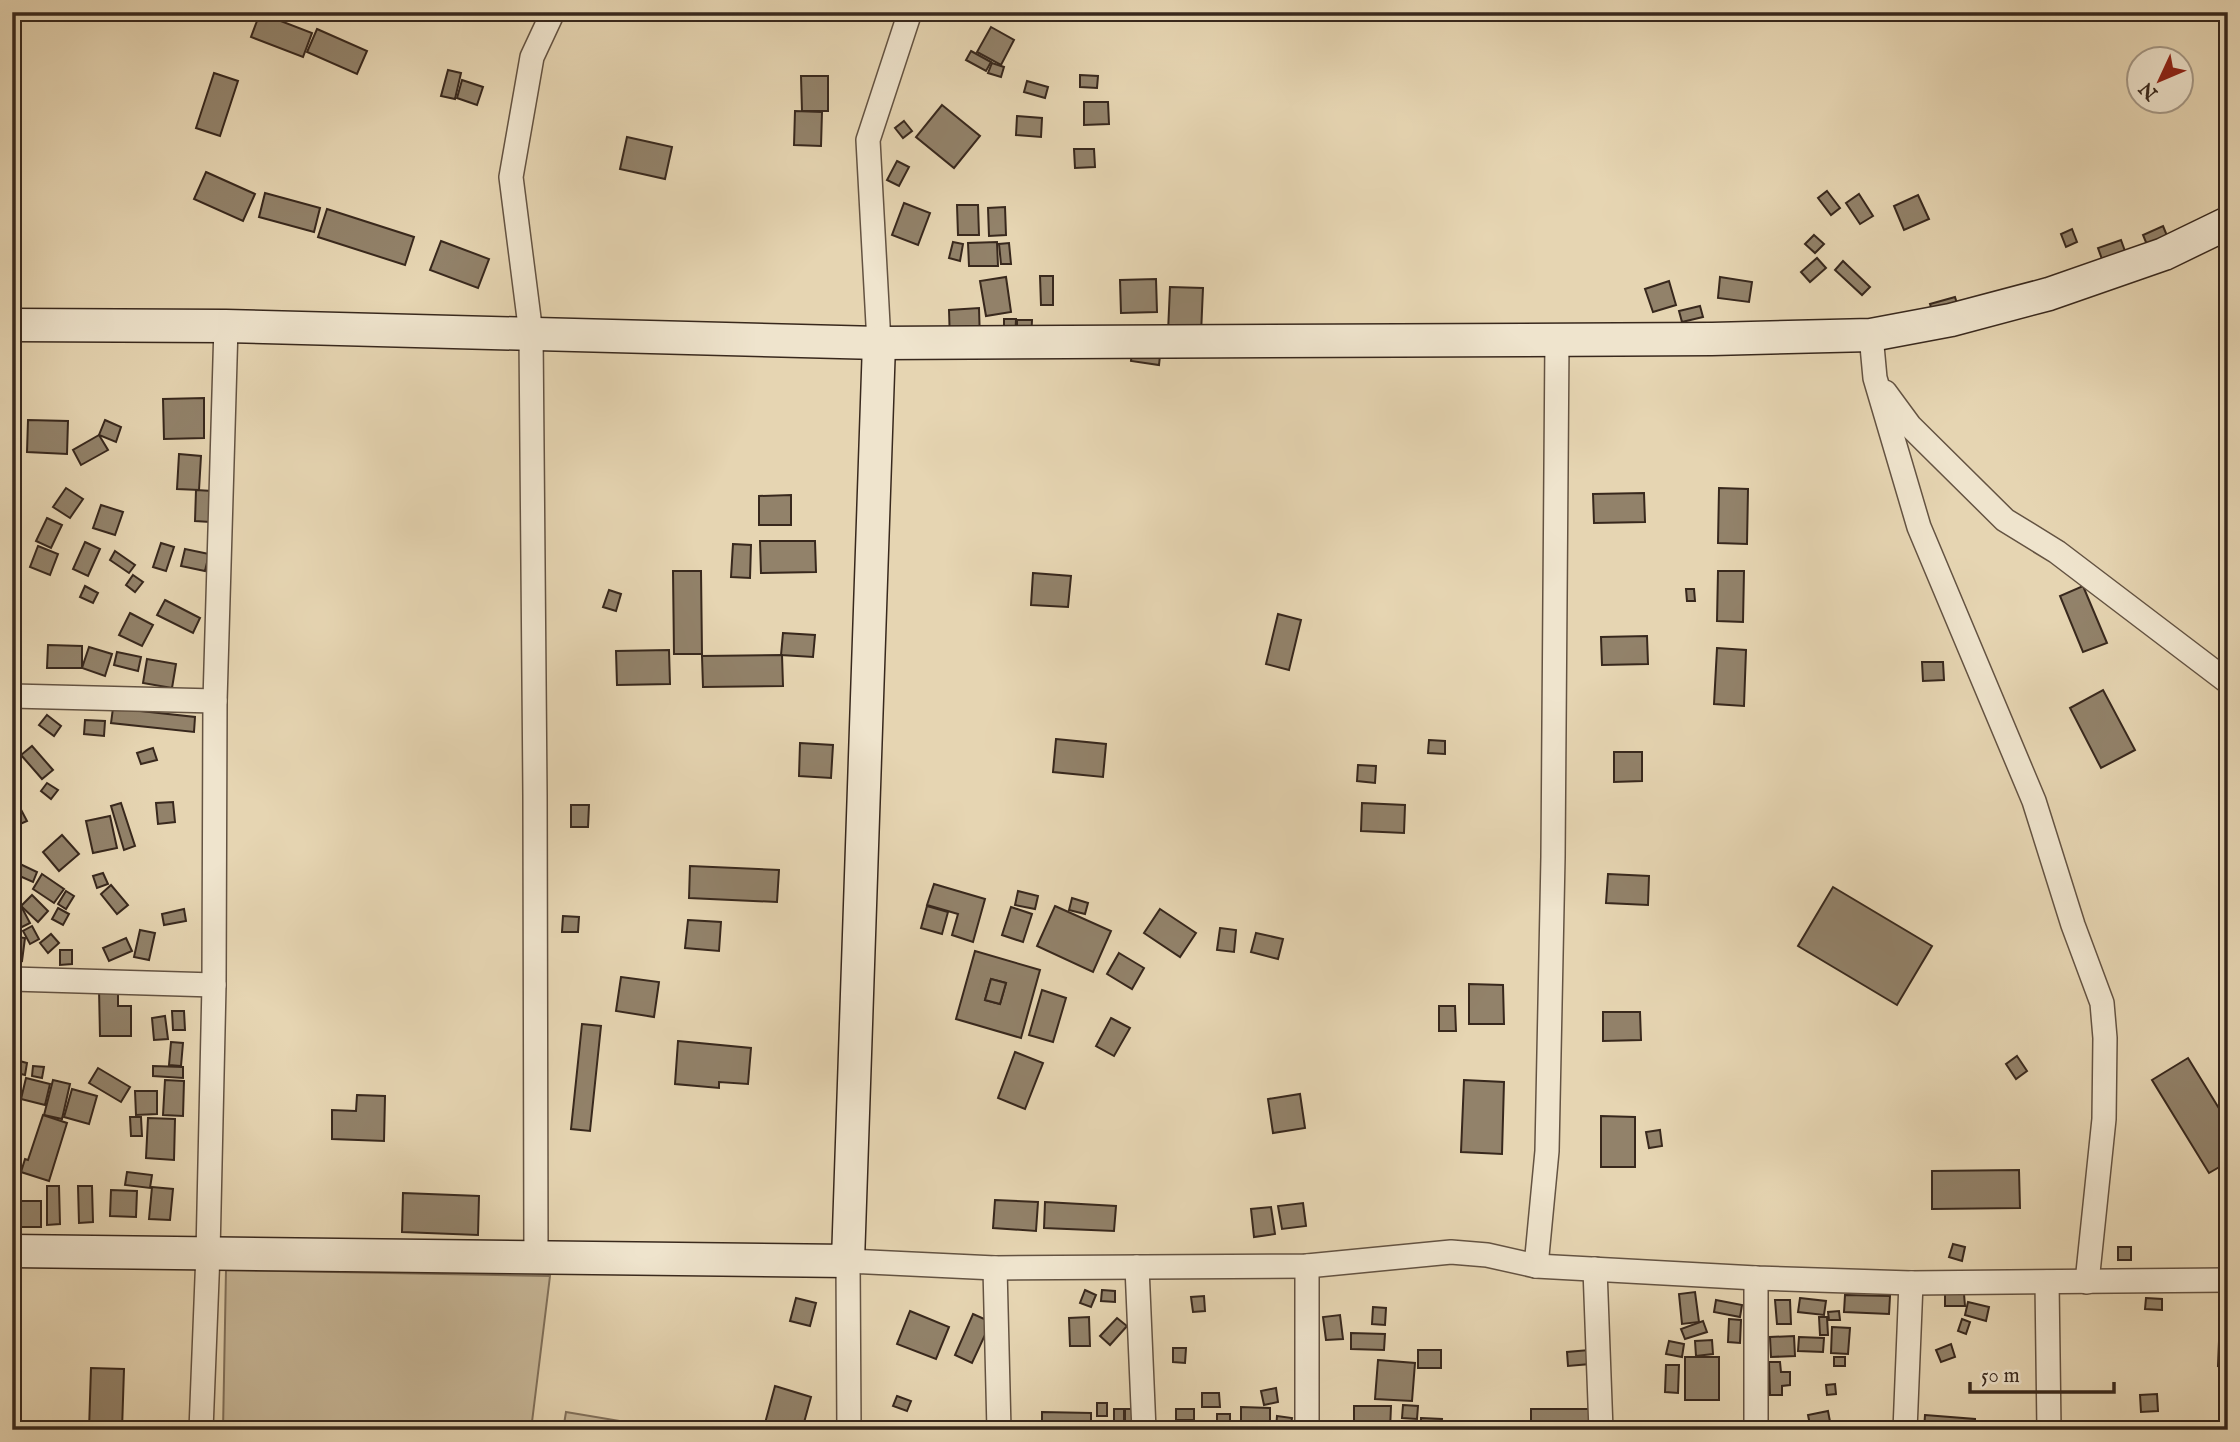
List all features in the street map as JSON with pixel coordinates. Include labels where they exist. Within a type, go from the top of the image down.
[{"type":"main road","points":[[12,325],[226,326],[879,343],[1712,339],[1871,335],[1951,320],[2049,294],[2164,254],[2228,223]]},
{"type":"main road","points":[[12,1251],[848,1261],[879,343]]},
{"type":"street","points":[[536,1258],[536,809],[531,334],[511,177],[532,57],[553,12]]},
{"type":"street","points":[[879,343],[868,140],[910,12]]},
{"type":"street","points":[[201,1430],[208,1253],[214,985],[215,701],[226,326]]},
{"type":"street","points":[[1871,335],[1875,378],[1919,527],[2034,801],[2073,925],[2102,1003],[2105,1038],[2104,1119],[2087,1283]]},
{"type":"street","points":[[1536,1266],[1547,1151],[1553,870],[1557,339]]},
{"type":"street","points":[[1875,378],[1910,426],[2005,520],[2057,552],[2228,682]]},
{"type":"street","points":[[12,696],[215,701]]},
{"type":"street","points":[[12,979],[214,985]]},
{"type":"street","points":[[849,1430],[848,1261],[995,1268],[1307,1266],[1451,1252],[1487,1255],[1536,1266],[1756,1278],[1911,1283],[2228,1280]]},
{"type":"street","points":[[1307,1266],[1307,1430]]},
{"type":"street","points":[[1136,1267],[1144,1430]]},
{"type":"street","points":[[995,1268],[999,1430]]},
{"type":"street","points":[[1595,1269],[1601,1430]]},
{"type":"street","points":[[1756,1278],[1756,1430]]},
{"type":"street","points":[[2047,1282],[2049,1430]]},
{"type":"street","points":[[1905,1430],[1911,1283]]},
{"type":"shaded area","points":[[226,1270],[550,1276],[531,1430],[223,1430]]},
{"type":"shaded area","points":[[566,1412],[620,1421],[618,1430],[563,1430]]},
{"type":"building","points":[[260,13],[312,33],[303,57],[251,37]]},
{"type":"building","points":[[991,27],[1014,40],[1001,65],[977,52]]},
{"type":"building","points":[[317,29],[367,51],[357,74],[307,52]]},
{"type":"building","points":[[971,51],[991,62],[986,71],[966,60]]},
{"type":"building","points":[[992,63],[1004,67],[1001,77],[988,73]]},
{"type":"building","points":[[448,70],[461,73],[455,99],[441,96]]},
{"type":"building","points":[[214,73],[238,81],[220,136],[196,128]]},
{"type":"building","points":[[1080,75],[1098,76],[1097,88],[1080,87]]},
{"type":"building","points":[[801,76],[828,76],[828,111],[802,111]]},
{"type":"building","points":[[462,80],[483,87],[477,105],[457,98]]},
{"type":"building","points":[[1027,81],[1048,87],[1045,98],[1024,92]]},
{"type":"building","points":[[1084,102],[1108,102],[1109,124],[1084,125]]},
{"type":"building","points":[[942,105],[980,136],[954,168],[916,137]]},
{"type":"building","points":[[795,111],[822,112],[821,146],[794,145]]},
{"type":"building","points":[[1017,116],[1042,118],[1041,137],[1016,135]]},
{"type":"building","points":[[904,121],[912,131],[903,138],[895,128]]},
{"type":"building","points":[[627,137],[672,147],[665,179],[620,169]]},
{"type":"building","points":[[1074,149],[1094,149],[1095,167],[1075,168]]},
{"type":"building","points":[[897,161],[909,167],[899,186],[887,180]]},
{"type":"building","points":[[206,172],[255,194],[243,221],[194,199]]},
{"type":"building","points":[[1827,191],[1840,208],[1831,215],[1818,198]]},
{"type":"building","points":[[265,193],[320,208],[314,232],[259,217]]},
{"type":"building","points":[[1859,194],[1873,216],[1860,224],[1846,203]]},
{"type":"building","points":[[1918,195],[1929,219],[1904,230],[1894,206]]},
{"type":"building","points":[[904,203],[930,213],[918,245],[892,235]]},
{"type":"building","points":[[957,205],[978,205],[979,235],[958,235]]},
{"type":"building","points":[[1005,207],[1006,235],[989,236],[988,208]]},
{"type":"building","points":[[327,209],[414,237],[405,265],[318,237]]},
{"type":"building","points":[[2163,226],[2170,243],[2150,252],[2143,235]]},
{"type":"building","points":[[2072,229],[2077,242],[2066,247],[2061,234]]},
{"type":"building","points":[[1814,235],[1824,244],[1815,253],[1805,244]]},
{"type":"building","points":[[2121,240],[2126,254],[2103,262],[2098,248]]},
{"type":"building","points":[[441,241],[489,259],[478,288],[430,270]]},
{"type":"building","points":[[953,242],[963,244],[960,261],[949,258]]},
{"type":"building","points":[[997,242],[998,266],[969,266],[968,243]]},
{"type":"building","points":[[1009,243],[1011,264],[1001,264],[999,244]]},
{"type":"building","points":[[1817,258],[1826,268],[1810,282],[1801,272]]},
{"type":"building","points":[[1843,261],[1870,287],[1862,295],[1835,270]]},
{"type":"building","points":[[1040,276],[1053,276],[1053,305],[1041,305]]},
{"type":"building","points":[[1006,277],[1011,312],[986,316],[980,281]]},
{"type":"building","points":[[1720,277],[1752,282],[1749,302],[1718,298]]},
{"type":"building","points":[[1156,279],[1157,312],[1121,313],[1120,280]]},
{"type":"building","points":[[1669,281],[1676,305],[1653,312],[1645,289]]},
{"type":"building","points":[[1170,287],[1203,288],[1201,334],[1168,332]]},
{"type":"building","points":[[1955,297],[1959,310],[1934,317],[1930,304]]},
{"type":"building","points":[[1700,306],[1703,317],[1682,322],[1679,311]]},
{"type":"building","points":[[979,308],[980,341],[950,342],[949,310]]},
{"type":"building","points":[[1004,319],[1016,319],[1015,342],[1004,342]]},
{"type":"building","points":[[1017,320],[1032,320],[1031,343],[1017,342]]},
{"type":"building","points":[[1133,342],[1161,346],[1159,365],[1131,361]]},
{"type":"building","points":[[204,398],[204,438],[164,439],[163,399]]},
{"type":"building","points":[[28,420],[68,421],[67,454],[27,452]]},
{"type":"building","points":[[105,420],[121,427],[116,442],[99,435]]},
{"type":"building","points":[[99,435],[108,450],[81,465],[73,450]]},
{"type":"building","points":[[179,454],[201,456],[199,490],[177,489]]},
{"type":"building","points":[[66,488],[83,499],[70,518],[53,507]]},
{"type":"building","points":[[1719,488],[1748,489],[1747,544],[1718,543]]},
{"type":"building","points":[[196,490],[212,491],[210,522],[195,521]]},
{"type":"building","points":[[1644,493],[1645,522],[1594,523],[1593,494]]},
{"type":"building","points":[[791,495],[791,525],[759,525],[759,496]]},
{"type":"building","points":[[101,505],[123,512],[115,535],[93,528]]},
{"type":"building","points":[[47,518],[62,525],[51,548],[36,541]]},
{"type":"building","points":[[760,541],[815,541],[816,572],[761,573]]},
{"type":"building","points":[[85,542],[100,549],[88,576],[73,569]]},
{"type":"building","points":[[161,543],[174,547],[166,571],[153,567]]},
{"type":"building","points":[[733,544],[751,545],[750,578],[731,577]]},
{"type":"building","points":[[38,546],[58,554],[50,575],[30,567]]},
{"type":"building","points":[[185,549],[209,554],[205,571],[181,566]]},
{"type":"building","points":[[115,551],[135,565],[129,573],[110,560]]},
{"type":"building","points":[[673,571],[701,571],[702,654],[674,654]]},
{"type":"building","points":[[1718,571],[1744,571],[1743,622],[1717,621]]},
{"type":"building","points":[[1033,573],[1071,576],[1068,607],[1031,605]]},
{"type":"building","points":[[133,575],[143,582],[135,592],[126,585]]},
{"type":"building","points":[[85,586],[98,593],[93,603],[80,597]]},
{"type":"building","points":[[2083,586],[2107,643],[2083,652],[2060,596]]},
{"type":"building","points":[[1686,589],[1694,589],[1695,601],[1687,601]]},
{"type":"building","points":[[609,590],[621,594],[616,611],[603,607]]},
{"type":"building","points":[[165,600],[200,618],[193,633],[157,615]]},
{"type":"building","points":[[130,613],[153,625],[142,646],[119,635]]},
{"type":"building","points":[[1278,614],[1301,620],[1289,670],[1266,664]]},
{"type":"building","points":[[783,633],[815,635],[813,657],[781,655]]},
{"type":"building","points":[[1647,636],[1648,664],[1602,665],[1601,637]]},
{"type":"building","points":[[48,645],[82,646],[82,668],[47,668]]},
{"type":"building","points":[[89,647],[112,654],[105,676],[82,668]]},
{"type":"building","points":[[1717,648],[1746,650],[1744,706],[1714,704]]},
{"type":"building","points":[[669,650],[670,684],[617,685],[616,651]]},
{"type":"building","points":[[117,652],[141,657],[138,671],[114,665]]},
{"type":"building","points":[[782,655],[783,686],[703,687],[702,656]]},
{"type":"building","points":[[147,659],[176,664],[172,688],[143,683]]},
{"type":"building","points":[[1922,662],[1943,662],[1944,680],[1923,681]]},
{"type":"building","points":[[2103,690],[2135,750],[2101,768],[2070,708]]},
{"type":"building","points":[[113,708],[195,717],[194,732],[111,723]]},
{"type":"building","points":[[47,715],[61,726],[54,736],[39,725]]},
{"type":"building","points":[[85,720],[105,721],[104,736],[84,734]]},
{"type":"building","points":[[1056,739],[1106,744],[1103,777],[1053,772]]},
{"type":"building","points":[[1429,740],[1445,741],[1445,754],[1428,753]]},
{"type":"building","points":[[800,743],[833,745],[831,778],[799,776]]},
{"type":"building","points":[[32,746],[53,770],[42,779],[21,755]]},
{"type":"building","points":[[153,748],[157,760],[141,764],[137,753]]},
{"type":"building","points":[[1614,752],[1642,752],[1642,781],[1614,782]]},
{"type":"building","points":[[1358,765],[1376,766],[1375,783],[1357,781]]},
{"type":"building","points":[[47,783],[58,790],[51,799],[41,791]]},
{"type":"building","points":[[17,802],[27,821],[18,825],[12,813],[12,804]]},
{"type":"building","points":[[173,802],[175,822],[158,824],[156,803]]},
{"type":"building","points":[[121,803],[135,846],[124,850],[111,806]]},
{"type":"building","points":[[1362,803],[1405,805],[1404,833],[1361,831]]},
{"type":"building","points":[[571,805],[589,805],[588,827],[571,827]]},
{"type":"building","points":[[110,816],[117,848],[93,853],[86,821]]},
{"type":"building","points":[[62,835],[79,854],[59,871],[43,852]]},
{"type":"building","points":[[20,864],[37,872],[33,882],[15,874]]},
{"type":"building","points":[[690,866],[779,870],[777,902],[689,898]]},
{"type":"building","points":[[103,873],[108,884],[97,888],[93,876]]},
{"type":"building","points":[[42,874],[64,889],[54,903],[33,889]]},
{"type":"building","points":[[1608,874],[1649,876],[1648,905],[1606,903]]},
{"type":"building","points":[[934,884],[985,899],[973,942],[952,935],[958,914],[927,905]]},
{"type":"building","points":[[111,885],[128,905],[117,914],[101,894]]},
{"type":"building","points":[[1833,887],[1932,946],[1897,1005],[1798,946]]},
{"type":"building","points":[[66,891],[74,896],[66,909],[58,904]]},
{"type":"building","points":[[1018,891],[1038,896],[1035,909],[1015,905]]},
{"type":"building","points":[[32,895],[48,911],[38,922],[21,906]]},
{"type":"building","points":[[1072,898],[1088,903],[1085,914],[1069,910]]},
{"type":"building","points":[[20,904],[30,923],[14,931],[12,908]]},
{"type":"building","points":[[927,906],[948,912],[942,934],[921,928]]},
{"type":"building","points":[[1055,906],[1111,931],[1093,972],[1037,946]]},
{"type":"building","points":[[1011,907],[1032,914],[1023,942],[1002,935]]},
{"type":"building","points":[[58,908],[69,914],[63,925],[52,919]]},
{"type":"building","points":[[184,909],[186,921],[164,925],[162,914]]},
{"type":"building","points":[[1160,909],[1196,933],[1180,957],[1144,933]]},
{"type":"building","points":[[563,916],[579,917],[578,932],[562,932]]},
{"type":"building","points":[[688,920],[721,922],[719,951],[685,948]]},
{"type":"building","points":[[32,926],[39,939],[30,944],[23,931]]},
{"type":"building","points":[[1220,928],[1236,930],[1234,952],[1217,950]]},
{"type":"building","points":[[140,930],[155,933],[149,960],[134,957]]},
{"type":"building","points":[[1256,933],[1283,939],[1278,959],[1251,952]]},
{"type":"building","points":[[51,934],[59,943],[48,953],[40,943]]},
{"type":"building","points":[[12,936],[25,938],[22,961],[12,959]]},
{"type":"building","points":[[126,938],[132,951],[109,961],[103,948]]},
{"type":"building","points":[[60,950],[72,950],[72,964],[60,965]]},
{"type":"building","points":[[975,951],[1040,970],[1021,1038],[956,1019]],"holes":[[[991,979],[1006,983],[1000,1004],[985,1000]]]},
{"type":"building","points":[[1119,953],[1144,968],[1132,989],[1107,974]]},
{"type":"building","points":[[621,977],[659,982],[654,1017],[616,1011]]},
{"type":"building","points":[[991,979],[1006,983],[1000,1004],[985,1000]]},
{"type":"building","points":[[1469,984],[1503,985],[1504,1024],[1469,1024]]},
{"type":"building","points":[[99,989],[118,989],[118,1006],[131,1006],[131,1036],[100,1036]]},
{"type":"building","points":[[1042,990],[1066,998],[1053,1042],[1029,1035]]},
{"type":"building","points":[[1439,1006],[1455,1006],[1456,1031],[1439,1031]]},
{"type":"building","points":[[172,1011],[184,1011],[185,1030],[173,1030]]},
{"type":"building","points":[[1603,1012],[1640,1012],[1641,1040],[1603,1041]]},
{"type":"building","points":[[165,1016],[168,1039],[154,1040],[152,1018]]},
{"type":"building","points":[[1111,1018],[1130,1028],[1114,1056],[1096,1046]]},
{"type":"building","points":[[582,1024],[601,1026],[590,1131],[571,1129]]},
{"type":"building","points":[[678,1041],[751,1048],[748,1084],[719,1082],[719,1088],[675,1084]]},
{"type":"building","points":[[171,1042],[183,1043],[181,1066],[169,1065]]},
{"type":"building","points":[[1015,1052],[1043,1063],[1025,1109],[998,1098]]},
{"type":"building","points":[[2017,1056],[2027,1071],[2016,1079],[2006,1064]]},
{"type":"building","points":[[2188,1058],[2228,1123],[2228,1162],[2209,1173],[2152,1080]]},
{"type":"building","points":[[16,1060],[27,1063],[25,1075],[13,1072]]},
{"type":"building","points":[[33,1066],[44,1067],[42,1078],[32,1076]]},
{"type":"building","points":[[153,1066],[183,1067],[183,1078],[153,1076]]},
{"type":"building","points":[[98,1068],[130,1087],[121,1102],[89,1083]]},
{"type":"building","points":[[26,1078],[50,1084],[45,1105],[21,1099]]},
{"type":"building","points":[[53,1080],[70,1084],[62,1119],[44,1115]]},
{"type":"building","points":[[165,1080],[184,1081],[183,1116],[163,1115]]},
{"type":"building","points":[[1464,1080],[1504,1082],[1502,1154],[1461,1152]]},
{"type":"building","points":[[72,1089],[97,1096],[89,1124],[64,1117]]},
{"type":"building","points":[[135,1091],[157,1091],[157,1114],[136,1115]]},
{"type":"building","points":[[1300,1094],[1305,1128],[1273,1133],[1268,1099]]},
{"type":"building","points":[[357,1095],[385,1096],[384,1141],[332,1139],[332,1110],[356,1111]]},
{"type":"building","points":[[43,1115],[67,1123],[49,1181],[21,1172],[25,1159],[28,1160]]},
{"type":"building","points":[[1601,1116],[1635,1117],[1635,1167],[1601,1167]]},
{"type":"building","points":[[130,1117],[141,1117],[142,1136],[131,1136]]},
{"type":"building","points":[[148,1118],[175,1119],[174,1160],[146,1158]]},
{"type":"building","points":[[1660,1130],[1662,1146],[1649,1148],[1646,1132]]},
{"type":"building","points":[[2019,1170],[2020,1208],[1932,1209],[1932,1171]]},
{"type":"building","points":[[127,1172],[152,1175],[150,1188],[125,1185]]},
{"type":"building","points":[[47,1186],[59,1186],[60,1224],[47,1225]]},
{"type":"building","points":[[78,1186],[92,1186],[93,1222],[79,1223]]},
{"type":"building","points":[[152,1187],[173,1189],[170,1220],[149,1219]]},
{"type":"building","points":[[111,1190],[137,1191],[136,1217],[110,1216]]},
{"type":"building","points":[[403,1193],[479,1196],[478,1235],[402,1232]]},
{"type":"building","points":[[995,1200],[1038,1202],[1036,1231],[993,1228]]},
{"type":"building","points":[[12,1201],[41,1201],[41,1227],[12,1227]]},
{"type":"building","points":[[1045,1202],[1116,1206],[1114,1231],[1044,1228]]},
{"type":"building","points":[[1303,1203],[1306,1226],[1282,1229],[1278,1206]]},
{"type":"building","points":[[1271,1207],[1275,1234],[1254,1237],[1251,1209]]},
{"type":"building","points":[[1953,1244],[1965,1247],[1962,1261],[1949,1257]]},
{"type":"building","points":[[2118,1247],[2131,1247],[2131,1260],[2118,1260]]},
{"type":"building","points":[[1085,1290],[1096,1295],[1091,1307],[1080,1303]]},
{"type":"building","points":[[1102,1290],[1115,1291],[1115,1302],[1101,1301]]},
{"type":"building","points":[[1695,1292],[1699,1322],[1682,1324],[1679,1294]]},
{"type":"building","points":[[1945,1294],[1964,1294],[1965,1306],[1945,1306]]},
{"type":"building","points":[[1845,1295],[1890,1296],[1889,1314],[1844,1312]]},
{"type":"building","points":[[1204,1296],[1205,1311],[1193,1312],[1191,1297]]},
{"type":"building","points":[[796,1298],[816,1303],[810,1326],[790,1321]]},
{"type":"building","points":[[1800,1298],[1826,1301],[1824,1315],[1798,1312]]},
{"type":"building","points":[[2146,1298],[2162,1299],[2162,1310],[2145,1309]]},
{"type":"building","points":[[2221,1298],[2228,1298],[2228,1309],[2221,1310]]},
{"type":"building","points":[[1716,1300],[1742,1305],[1740,1317],[1714,1312]]},
{"type":"building","points":[[1775,1300],[1790,1300],[1791,1324],[1777,1324]]},
{"type":"building","points":[[1968,1302],[1989,1307],[1986,1321],[1965,1315]]},
{"type":"building","points":[[1373,1307],[1386,1308],[1385,1325],[1372,1324]]},
{"type":"building","points":[[910,1311],[949,1327],[936,1359],[897,1344]]},
{"type":"building","points":[[1839,1311],[1840,1320],[1829,1320],[1828,1312]]},
{"type":"building","points":[[973,1314],[991,1322],[972,1363],[955,1355]]},
{"type":"building","points":[[1340,1315],[1343,1339],[1326,1340],[1323,1317]]},
{"type":"building","points":[[1089,1317],[1090,1346],[1070,1346],[1069,1318]]},
{"type":"building","points":[[1819,1317],[1827,1317],[1828,1335],[1820,1335]]},
{"type":"building","points":[[1117,1318],[1127,1326],[1110,1345],[1100,1336]]},
{"type":"building","points":[[1729,1319],[1741,1320],[1740,1343],[1728,1342]]},
{"type":"building","points":[[1962,1319],[1970,1322],[1966,1334],[1958,1331]]},
{"type":"building","points":[[1703,1321],[1707,1332],[1685,1339],[1681,1329]]},
{"type":"building","points":[[2219,1322],[2228,1323],[2228,1335],[2219,1335]]},
{"type":"building","points":[[1832,1327],[1850,1328],[1848,1354],[1831,1353]]},
{"type":"building","points":[[1351,1333],[1385,1334],[1384,1350],[1351,1349]]},
{"type":"building","points":[[1794,1336],[1795,1356],[1771,1357],[1770,1337]]},
{"type":"building","points":[[1799,1337],[1824,1338],[1823,1352],[1798,1351]]},
{"type":"building","points":[[1712,1340],[1713,1354],[1696,1356],[1695,1341]]},
{"type":"building","points":[[1669,1341],[1684,1344],[1682,1357],[1666,1354]]},
{"type":"building","points":[[2219,1341],[2228,1342],[2228,1367],[2218,1366]]},
{"type":"building","points":[[1951,1344],[1955,1357],[1941,1362],[1936,1350]]},
{"type":"building","points":[[1173,1348],[1186,1348],[1185,1363],[1173,1362]]},
{"type":"building","points":[[1418,1350],[1441,1350],[1441,1368],[1418,1368]]},
{"type":"building","points":[[1589,1350],[1590,1364],[1568,1366],[1567,1352]]},
{"type":"building","points":[[1685,1357],[1719,1357],[1719,1400],[1685,1400]]},
{"type":"building","points":[[1834,1357],[1845,1357],[1845,1366],[1834,1366]]},
{"type":"building","points":[[1378,1360],[1415,1363],[1412,1401],[1375,1399]]},
{"type":"building","points":[[1769,1362],[1780,1362],[1781,1372],[1790,1372],[1790,1385],[1782,1386],[1782,1395],[1770,1395]]},
{"type":"building","points":[[1666,1365],[1679,1365],[1678,1393],[1665,1392]]},
{"type":"building","points":[[91,1368],[124,1369],[122,1430],[89,1430]]},
{"type":"building","points":[[1835,1384],[1836,1394],[1827,1395],[1826,1385]]},
{"type":"building","points":[[775,1386],[811,1397],[802,1430],[773,1430],[764,1427]]},
{"type":"building","points":[[1276,1388],[1278,1402],[1264,1405],[1261,1391]]},
{"type":"building","points":[[1202,1393],[1219,1393],[1220,1407],[1202,1407]]},
{"type":"building","points":[[2157,1394],[2158,1411],[2141,1412],[2140,1395]]},
{"type":"building","points":[[897,1396],[911,1401],[907,1411],[893,1406]]},
{"type":"building","points":[[1097,1403],[1107,1403],[1107,1416],[1097,1416]]},
{"type":"building","points":[[1403,1405],[1418,1406],[1417,1419],[1402,1418]]},
{"type":"building","points":[[1354,1406],[1391,1406],[1390,1430],[1354,1430]]},
{"type":"building","points":[[1241,1407],[1270,1408],[1270,1429],[1241,1428]]},
{"type":"building","points":[[1114,1409],[1124,1409],[1124,1427],[1114,1427]]},
{"type":"building","points":[[1125,1409],[1139,1409],[1139,1430],[1125,1430]]},
{"type":"building","points":[[1176,1409],[1194,1409],[1194,1420],[1176,1420]]},
{"type":"building","points":[[1531,1409],[1589,1409],[1589,1422],[1531,1422]]},
{"type":"building","points":[[1828,1411],[1831,1427],[1811,1430],[1808,1415]]},
{"type":"building","points":[[1042,1412],[1091,1413],[1091,1430],[1042,1430]]},
{"type":"building","points":[[1217,1414],[1230,1414],[1230,1430],[1217,1430]]},
{"type":"building","points":[[1925,1415],[1975,1419],[1975,1430],[1924,1430]]},
{"type":"building","points":[[1277,1416],[1292,1418],[1290,1430],[1276,1430]]},
{"type":"building","points":[[1421,1418],[1442,1419],[1441,1430],[1421,1430]]},
{"type":"building","points":[[1394,1421],[1403,1421],[1404,1430],[1395,1430]]},
{"type":"building","points":[[1679,1423],[1679,1430],[1645,1430],[1645,1424]]}]
